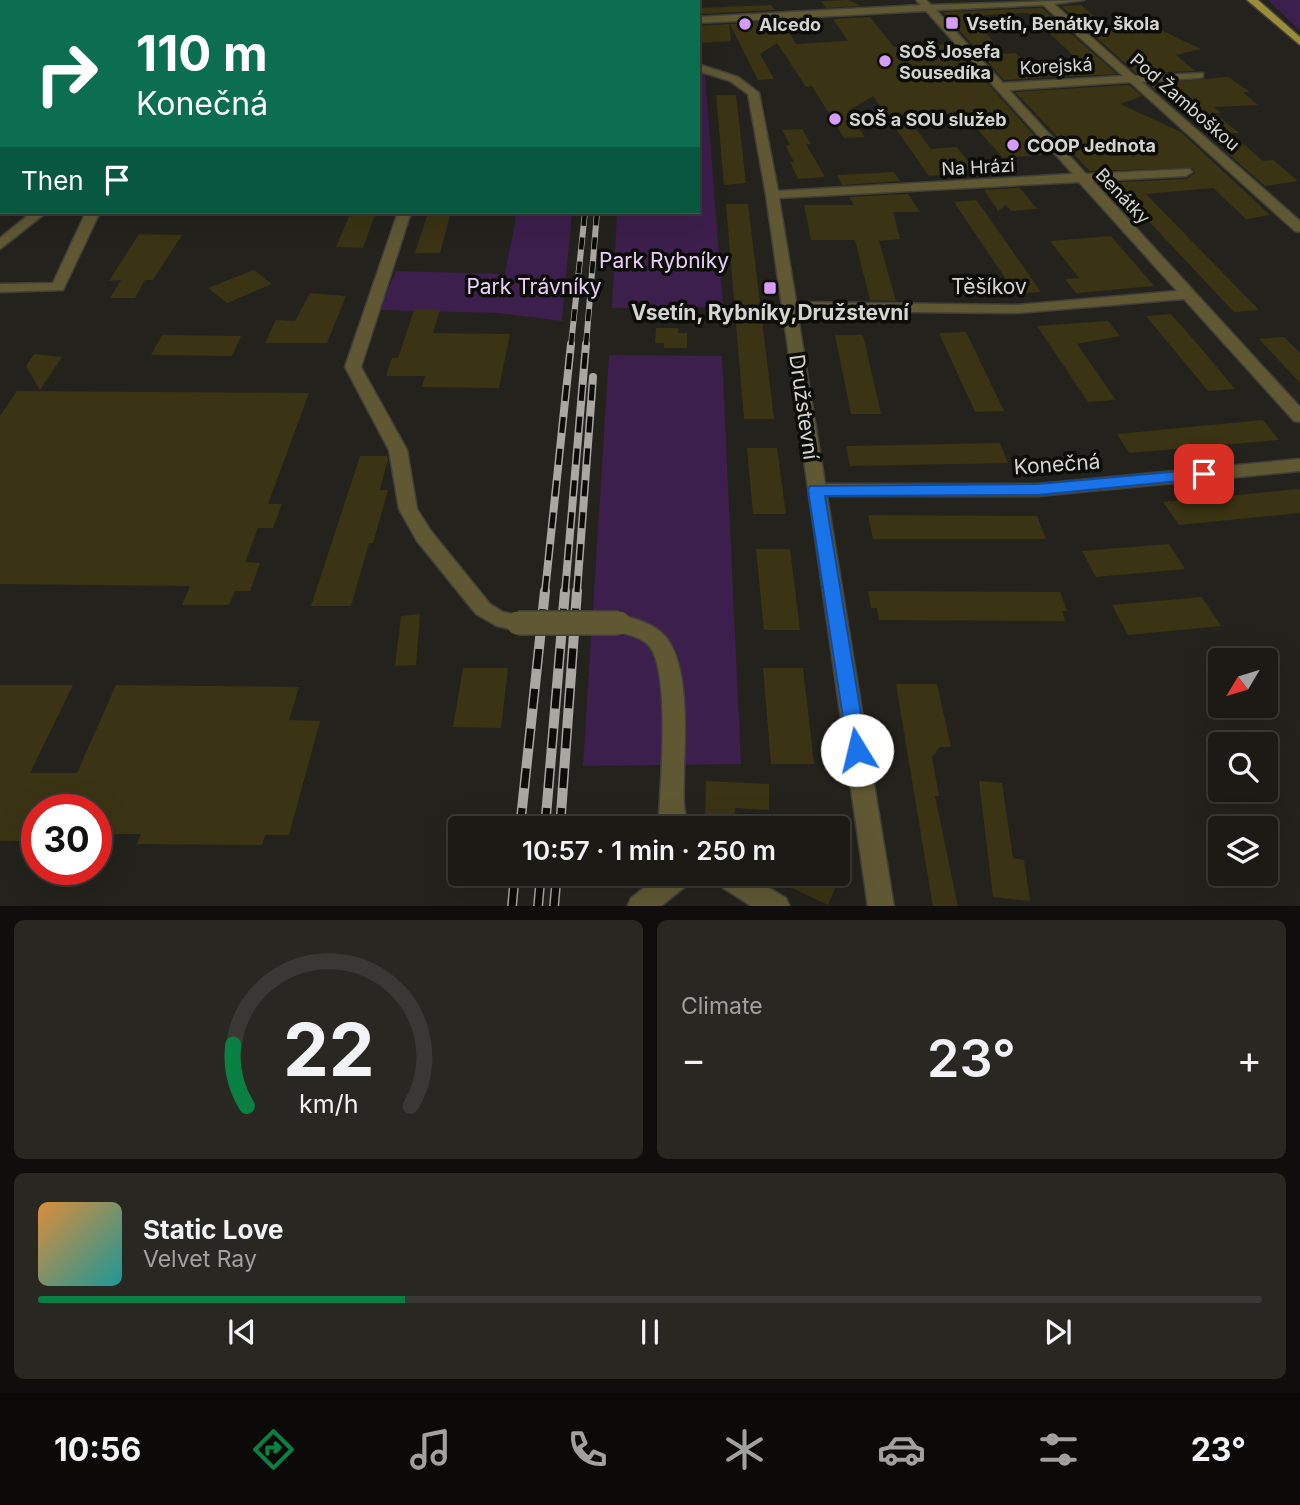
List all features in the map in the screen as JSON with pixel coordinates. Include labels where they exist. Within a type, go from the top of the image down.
[{"type":"main road","points":[[1252,0],[1300,42]]},
{"type":"street","points":[[796,0],[805,14]]},
{"type":"street","points":[[700,20],[924,4],[1047,3],[1079,0]]},
{"type":"street","name":"Pod Žamboškou","points":[[1047,3],[1300,228]]},
{"type":"street","name":"Benátky","points":[[924,4],[1300,417]]},
{"type":"street","name":"Družstevní","points":[[700,68],[734,79],[753,93],[772,195],[881,906]]},
{"type":"street","name":"Korejská","points":[[1000,87],[1199,75]]},
{"type":"street","name":"Na Hrázi","points":[[772,195],[1186,172]]},
{"type":"street","points":[[0,245],[38,214]]},
{"type":"street","points":[[0,288],[58,287],[92,214]]},
{"type":"street","points":[[403,214],[353,367],[398,450],[408,509],[424,536],[472,598],[497,618],[518,623],[619,623],[651,635],[660,644],[671,685],[672,816]]},
{"type":"street","name":"Těšíkov","points":[[789,306],[1017,309],[1189,294]]},
{"type":"street","name":"Konečná","points":[[816,490],[1038,490],[1300,465]]},
{"type":"street","points":[[640,906],[666,886]]},
{"type":"street","points":[[743,886],[777,906]]},
{"type":"green space","points":[[1268,0],[1300,0],[1300,31]]},
{"type":"green space","name":"Park Rybníky","points":[[700,73],[705,74],[723,307],[612,308],[617,214],[700,214]]},
{"type":"green space","name":"Park Trávníky","points":[[517,214],[572,214],[562,321],[498,313],[379,310],[396,271],[505,274]]},
{"type":"green space","points":[[609,355],[722,356],[741,764],[583,766]]},
{"type":"building","points":[[848,0],[861,6],[826,8],[821,1]]},
{"type":"building","points":[[771,5],[775,10],[702,14],[700,8]]},
{"type":"building","points":[[1081,5],[1109,29],[1133,27],[1142,34],[1161,30],[1201,49],[1176,55],[1195,71],[1136,73],[1061,6]]},
{"type":"building","points":[[1042,8],[1117,74],[1004,80],[943,12]],"holes":[[[1028,13],[1085,67],[1041,70],[1034,64],[1026,64],[1016,53],[1003,54],[976,20],[979,20],[976,17],[986,15]]]},
{"type":"building","name":"SOŠ Josefa Sousedíka","points":[[870,17],[894,47],[952,44],[1051,154],[1003,158],[963,113],[907,117],[931,149],[957,147],[970,164],[999,162],[1010,175],[976,177],[973,172],[929,176],[873,96],[848,111],[865,137],[844,138],[812,86],[806,87],[777,43],[760,54],[774,79],[758,80],[730,24],[782,21],[796,44],[848,41],[833,19]]},
{"type":"building","points":[[729,24],[731,41],[700,43],[700,26]]},
{"type":"building","points":[[1228,77],[1250,92],[1243,92],[1258,105],[1214,107],[1221,113],[1215,113],[1239,133],[1231,133],[1263,161],[1273,160],[1298,181],[1265,186],[1225,151],[1235,156],[1159,90],[1156,91],[1148,84]]},
{"type":"building","points":[[1129,85],[1142,96],[1120,104],[1181,132],[1270,215],[1246,219],[1213,188],[1146,194],[1259,310],[1234,312],[1124,195],[1112,195],[1101,183],[1186,179],[1195,173],[1192,168],[1090,171],[1015,92]]},
{"type":"building","points":[[716,95],[736,95],[746,183],[724,185]]},
{"type":"building","points":[[802,129],[811,144],[806,144],[825,177],[798,179],[786,146],[790,145],[782,130]]},
{"type":"building","points":[[894,172],[900,181],[842,185],[837,175]]},
{"type":"building","points":[[1020,188],[1037,209],[1011,211],[1006,205],[998,211],[984,190]]},
{"type":"building","points":[[908,194],[920,212],[893,212],[900,239],[879,241],[896,301],[870,300],[855,240],[811,240],[804,205],[854,205],[849,197]]},
{"type":"building","points":[[976,200],[1041,292],[1016,294],[954,202]]},
{"type":"building","points":[[726,204],[748,204],[774,419],[744,419]]},
{"type":"building","points":[[350,214],[375,214],[363,248],[336,247]]},
{"type":"building","points":[[427,214],[450,214],[440,253],[415,253]]},
{"type":"building","points":[[139,234],[182,235],[153,280],[145,280],[135,298],[110,298],[121,280],[109,281]]},
{"type":"building","points":[[1111,236],[1154,286],[1076,293],[1065,279],[1079,278],[1050,241]]},
{"type":"building","points":[[254,270],[272,284],[227,303],[208,288]]},
{"type":"building","points":[[310,293],[346,296],[327,343],[265,343],[276,320],[295,321]]},
{"type":"building","points":[[414,310],[440,310],[433,333],[510,334],[499,388],[422,387],[425,376],[386,376],[392,358],[398,358]]},
{"type":"building","points":[[1171,314],[1235,389],[1208,391],[1146,316]]},
{"type":"building","points":[[1108,321],[1120,336],[1077,344],[1116,400],[1088,402],[1037,326]]},
{"type":"building","points":[[656,328],[678,328],[678,333],[687,333],[687,348],[664,348],[664,343],[655,343]]},
{"type":"building","points":[[966,332],[1004,411],[975,412],[939,333]]},
{"type":"building","points":[[162,335],[241,336],[232,356],[151,355]]},
{"type":"building","points":[[835,335],[863,335],[881,414],[851,414]]},
{"type":"building","points":[[1284,337],[1300,353],[1300,383],[1259,339]]},
{"type":"building","points":[[34,354],[62,357],[40,390],[26,366]]},
{"type":"building","points":[[17,391],[309,393],[268,504],[282,504],[273,528],[258,528],[245,562],[260,563],[250,591],[235,591],[229,605],[182,605],[190,586],[0,584],[0,416]]},
{"type":"building","points":[[1263,420],[1279,440],[1129,453],[1117,434]]},
{"type":"building","points":[[1000,443],[1008,463],[850,466],[846,446]]},
{"type":"building","points":[[747,448],[777,448],[786,514],[753,514]]},
{"type":"building","points":[[360,456],[387,456],[388,459],[380,490],[388,490],[373,543],[369,543],[351,606],[311,606]]},
{"type":"building","points":[[1300,489],[1300,513],[1179,525],[1163,502]]},
{"type":"building","points":[[868,515],[1037,516],[1046,539],[873,539]]},
{"type":"building","points":[[1169,544],[1185,569],[1096,577],[1082,551]]},
{"type":"building","points":[[756,549],[790,549],[800,630],[764,630]]},
{"type":"building","points":[[868,591],[1060,592],[1067,611],[1062,611],[1065,621],[879,620],[877,608],[871,608]]},
{"type":"building","points":[[1202,597],[1221,626],[1128,635],[1112,605]]},
{"type":"building","points":[[420,614],[416,665],[395,666],[401,616]]},
{"type":"building","points":[[463,668],[508,668],[501,728],[453,727]]},
{"type":"building","points":[[763,668],[803,668],[814,764],[771,764]]},
{"type":"building","points":[[896,684],[937,684],[951,747],[940,747],[932,757],[939,796],[935,796],[958,906],[933,906]]},
{"type":"building","points":[[0,685],[73,685],[30,773],[77,773],[116,685],[299,687],[289,720],[320,721],[289,835],[265,835],[262,845],[137,844],[141,834],[112,834],[112,794],[21,794],[21,841],[0,841]]},
{"type":"building","points":[[706,781],[769,784],[769,810],[735,808],[734,816],[705,816]]},
{"type":"building","points":[[979,781],[1002,783],[1013,858],[1024,860],[1030,901],[993,897]]},
{"type":"building","points":[[788,886],[836,886],[828,905]]},
{"type":"railway","points":[[571,345],[585,214]]},
{"type":"railway","points":[[586,345],[597,214]]},
{"type":"railway","points":[[545,592],[571,344]]},
{"type":"railway","points":[[565,592],[586,344]]},
{"type":"railway","points":[[577,592],[593,377]]},
{"type":"railway","points":[[521,816],[545,591]]},
{"type":"railway","points":[[546,816],[565,591]]},
{"type":"railway","points":[[561,816],[577,591]]},
{"type":"railway","points":[[512,906],[514,886]]},
{"type":"railway","points":[[538,906],[540,886]]},
{"type":"railway","points":[[554,906],[556,886]]},
{"type":"place","name":"Vsetín, Benátky, škola","points":[[952,23]]},
{"type":"place","name":"Alcedo","points":[[745,24]]},
{"type":"place","name":"SOŠ Josefa Sousedíka","points":[[885,61]]},
{"type":"place","name":"SOŠ a SOU služeb","points":[[835,119]]},
{"type":"place","name":"COOP Jednota","points":[[1013,145]]},
{"type":"place","name":"Vsetín, Rybníky,Družstevní","points":[[770,288]]},
{"type":"route","points":[[857,750],[816,490],[1038,490],[1204,474]]}]
